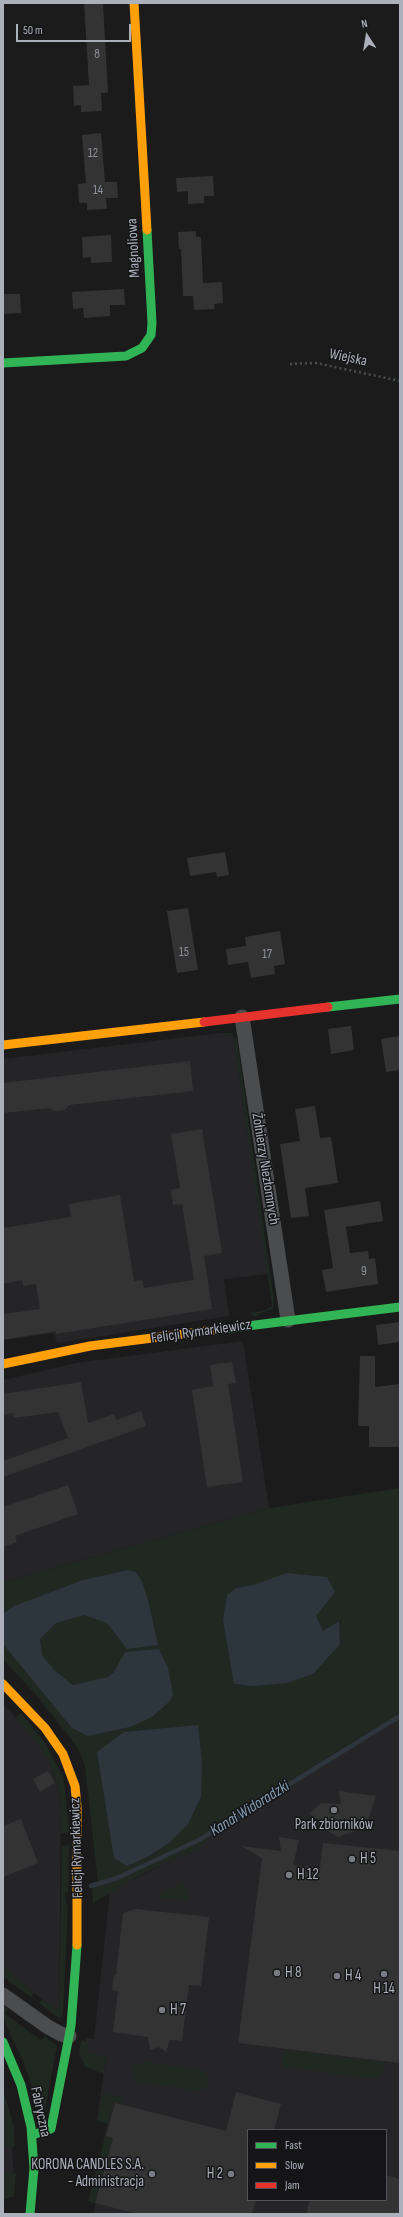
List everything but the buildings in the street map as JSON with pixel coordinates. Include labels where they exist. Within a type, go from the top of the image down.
[{"type":"street","name":"Magnoliowa","points":[[3,363],[126,356],[142,348],[151,335],[152,323],[134,3]]},
{"type":"street","points":[[3,1045],[400,1000]]},
{"type":"street","name":"Żołnierzy Niezłomnych","points":[[242,1017],[288,1320]]},
{"type":"street","name":"Felicji Rymarkiewicz","points":[[3,1364],[90,1346],[400,1307]]},
{"type":"street","name":"Felicji Rymarkiewicz","points":[[3,1684],[55,1741],[63,1754],[75,1786],[78,1829],[76,1979],[69,2036],[51,2129],[32,2135]]},
{"type":"street","points":[[3,1995],[48,2027],[61,2034],[69,2036]]},
{"type":"street","name":"Fabryczna","points":[[3,2042],[25,2098],[32,2135],[34,2168],[30,2214]]},
{"type":"path","name":"Wiejska","points":[[290,364],[316,363],[400,381]]},
{"type":"shaded area","points":[[220,1033],[232,1035],[234,1040],[268,1274],[224,1279],[229,1316],[57,1343],[54,1333],[3,1340],[3,1059]]},
{"type":"shaded area","points":[[220,1033],[231,1033],[237,1040],[274,1301],[273,1309],[258,1314],[258,1318],[249,1313],[266,1310],[272,1306],[234,1040],[232,1035]]},
{"type":"shaded area","points":[[243,1341],[269,1508],[3,1582],[3,1380],[76,1363]]},
{"type":"shaded area","points":[[400,1488],[400,1714],[228,1817],[201,1847],[139,1876],[93,1903],[92,1889],[98,1883],[85,1766],[78,1748],[36,1695],[3,1659],[3,1582],[269,1508]]},
{"type":"shaded area","points":[[128,1570],[136,1572],[141,1580],[148,1600],[158,1645],[127,1649],[107,1623],[84,1615],[56,1623],[40,1639],[42,1655],[55,1671],[73,1685],[108,1677],[114,1672],[125,1652],[159,1649],[168,1668],[173,1694],[170,1701],[152,1717],[130,1727],[88,1736],[72,1728],[3,1644],[3,1614],[14,1606],[83,1580]]},
{"type":"shaded area","points":[[287,1573],[327,1577],[335,1592],[316,1616],[323,1631],[339,1621],[340,1644],[313,1674],[287,1683],[252,1686],[234,1684],[223,1620],[227,1595],[236,1588],[253,1585]]},
{"type":"shaded area","points":[[3,1704],[27,1729],[48,1758],[57,1781],[61,1810],[59,2007],[56,2010],[3,1968]]},
{"type":"shaded area","points":[[21,1713],[45,1743],[63,1776],[70,1833],[61,1833],[61,1810],[57,1781],[48,1758],[16,1717]]},
{"type":"shaded area","points":[[400,1714],[400,2214],[93,2214],[111,2140],[104,2137],[108,2122],[97,2119],[106,2057],[84,2053],[86,2038],[94,2039],[110,1891],[201,1846],[228,1817]]},
{"type":"shaded area","points":[[198,1725],[202,1763],[201,1797],[188,1824],[169,1843],[147,1857],[127,1866],[114,1858],[97,1752],[124,1732]]},
{"type":"shaded area","points":[[69,1845],[68,1892],[65,1893],[66,1905],[68,1905],[63,2014],[60,2019],[39,2003],[42,1999],[56,2010],[59,2007],[62,1846]]},
{"type":"shaded area","points":[[184,1882],[189,1900],[154,1897]]},
{"type":"shaded area","points":[[3,1967],[34,1993],[31,1997],[3,1977]]},
{"type":"shaded area","points":[[3,2005],[8,2009],[5,2014],[41,2040],[45,2036],[57,2046],[44,2116],[40,2114],[34,2091],[22,2059],[3,2018]]},
{"type":"shaded area","points":[[81,2040],[88,2042],[87,2053],[106,2056],[104,2074],[85,2067],[79,2054]]},
{"type":"shaded area","points":[[284,2050],[385,2063],[382,2075],[375,2079],[285,2067],[282,2063]]},
{"type":"shaded area","points":[[145,2062],[203,2070],[209,2078],[208,2087],[199,2091],[140,2082],[135,2078],[133,2070],[137,2064]]},
{"type":"shaded area","points":[[3,2089],[14,2127],[15,2147],[3,2147]]},
{"type":"shaded area","points":[[103,2094],[122,2097],[121,2103],[114,2102],[107,2124],[97,2121]]},
{"type":"shaded area","points":[[105,2136],[112,2138],[107,2158],[100,2156]]},
{"type":"shaded area","points":[[12,2143],[14,2182],[3,2180],[3,2144]]},
{"type":"shaded area","points":[[97,2166],[104,2168],[95,2203],[88,2201]]},
{"type":"shaded area","points":[[3,2172],[16,2173],[14,2197],[3,2199]]},
{"type":"waterway","name":"Kanał Widoradzki","points":[[91,1886],[117,1878],[199,1840],[400,1716]]},
{"type":"traffic: fast","points":[[3,363],[126,356],[142,348],[151,335],[152,323],[147,230]]},
{"type":"traffic: fast","points":[[328,1007],[400,999]]},
{"type":"traffic: fast","points":[[215,1330],[400,1307]]},
{"type":"traffic: fast","points":[[32,2135],[51,2129],[71,2026],[77,1945]]},
{"type":"traffic: fast","points":[[3,2042],[21,2085],[31,2127],[34,2168],[30,2214]]},
{"type":"traffic: slow","points":[[134,3],[147,230]]},
{"type":"traffic: slow","points":[[3,1045],[204,1022]]},
{"type":"traffic: slow","points":[[3,1364],[90,1346],[215,1330]]},
{"type":"traffic: slow","points":[[3,1684],[45,1728],[63,1754],[75,1786],[77,1806],[77,1945]]},
{"type":"traffic: jam","points":[[204,1022],[328,1007]]},
{"type":"place","name":"Park zbiorników","points":[[334,1810]]},
{"type":"place","name":"H 5","points":[[352,1859]]},
{"type":"place","name":"H 12","points":[[289,1875]]},
{"type":"place","name":"H 8","points":[[277,1973]]},
{"type":"place","name":"H 14","points":[[384,1974]]},
{"type":"place","name":"H 4","points":[[337,1976]]},
{"type":"place","name":"H 7","points":[[162,2010]]},
{"type":"place","name":"KORONA CANDLES S.A. - Administracja","points":[[152,2174]]},
{"type":"place","name":"H 2","points":[[231,2174]]}]
